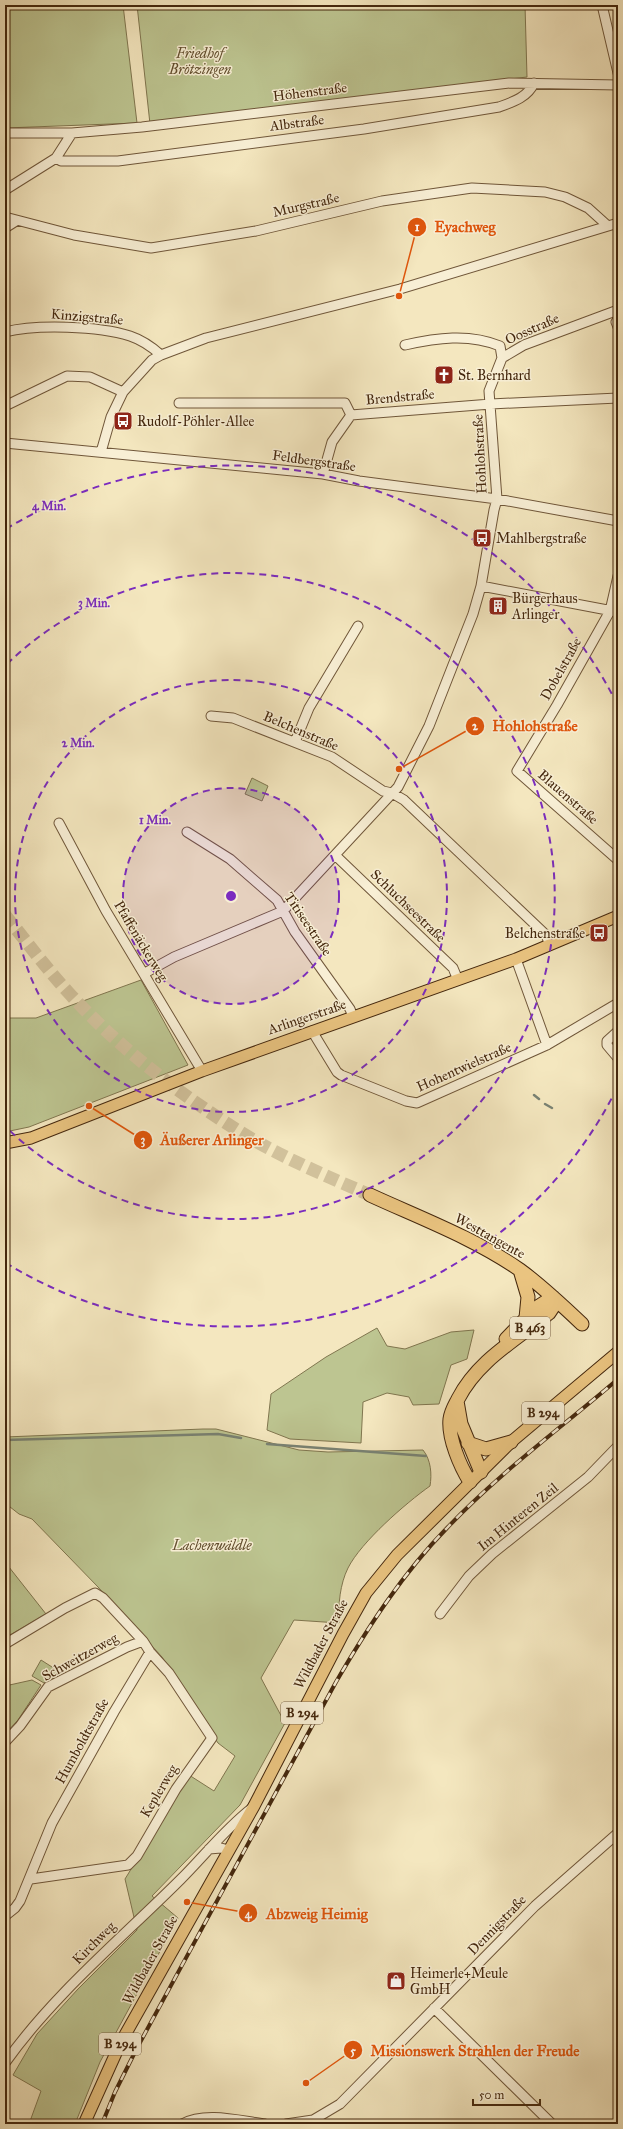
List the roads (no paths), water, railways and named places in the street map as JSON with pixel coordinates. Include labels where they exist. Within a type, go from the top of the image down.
[{"type":"highway","name":"Westtangente","points":[[370,1194],[470,1241],[520,1270],[553,1297],[582,1324]]},
{"type":"highway","name":"B 463","points":[[520,1270],[528,1297],[526,1318]]},
{"type":"highway","name":"B 463","points":[[470,1482],[460,1464],[450,1425],[452,1409],[475,1373],[496,1352],[507,1337],[541,1303],[553,1297],[553,1307],[549,1314],[496,1352]]},
{"type":"highway","points":[[457,1401],[461,1424],[481,1472]]},
{"type":"highway","points":[[468,1443],[486,1449],[511,1442]]},
{"type":"main road","name":"Arlingerstraße","points":[[5,1144],[31,1138],[202,1071],[516,959],[618,916]]},
{"type":"main road","name":"Wildbader Straße","points":[[84,2124],[121,2042],[254,1806],[343,1634],[366,1593],[397,1555],[511,1442],[618,1352]]},
{"type":"street","points":[[602,5],[618,73]]},
{"type":"street","name":"Höhenstraße","points":[[5,134],[72,133],[142,127],[509,83],[618,85]]},
{"type":"street","name":"Albstraße","points":[[56,158],[62,162],[118,160],[364,129],[499,107],[517,101],[532,88],[534,84]]},
{"type":"street","points":[[5,190],[56,158],[72,133]]},
{"type":"street","name":"Murgstraße","points":[[5,217],[74,235],[150,248],[256,231],[382,201],[472,188],[545,192],[565,197],[588,208],[608,226]]},
{"type":"street","points":[[5,228],[16,221]]},
{"type":"street","points":[[101,452],[111,417],[122,392],[152,360],[161,354],[206,338],[400,289],[618,223]]},
{"type":"street","name":"Oosstraße","points":[[491,404],[491,384],[502,358],[524,345],[618,310]]},
{"type":"street","name":"Kinzigstraße","points":[[5,332],[17,329],[56,327],[112,332],[149,344],[161,354]]},
{"type":"street","points":[[405,345],[429,340],[457,338],[488,341],[500,346],[502,358]]},
{"type":"street","points":[[5,406],[67,376],[90,377],[122,392]]},
{"type":"street","name":"Brendstraße","points":[[351,415],[491,404],[618,398]]},
{"type":"street","name":"Brendstraße","points":[[179,403],[345,403],[351,415]]},
{"type":"street","name":"Hohlohstraße","points":[[145,973],[174,957],[283,911],[392,793],[406,773],[429,726],[473,614],[482,586],[497,499],[491,404]]},
{"type":"street","name":"Brendstraße","points":[[323,474],[332,442],[351,415]]},
{"type":"street","name":"Feldbergstraße","points":[[5,443],[323,474],[359,481],[497,499],[618,521]]},
{"type":"street","name":"Dobelstraße","points":[[517,771],[614,611],[618,576]]},
{"type":"street","points":[[482,586],[614,611]]},
{"type":"street","points":[[296,742],[309,708],[358,626]]},
{"type":"street","name":"Belchenstraße","points":[[211,716],[233,718],[332,757],[383,791],[392,793],[404,800],[546,935],[550,945]]},
{"type":"street","name":"Blauenstraße","points":[[517,771],[618,860]]},
{"type":"street","name":"Pfaffenäckerweg","points":[[59,824],[106,911],[145,973],[202,1071]]},
{"type":"street","name":"Titiseestraße","points":[[187,832],[230,859],[277,900],[350,1009],[353,1017]]},
{"type":"street","name":"Schluchseestraße","points":[[335,855],[454,968],[458,980]]},
{"type":"street","points":[[516,959],[547,1045]]},
{"type":"street","name":"Hohentwielstraße","points":[[312,1031],[336,1072],[406,1101],[417,1103],[547,1045],[618,1003]]},
{"type":"street","points":[[618,1031],[607,1041],[607,1045],[618,1058]]},
{"type":"street","name":"Im Hinteren Zeil","points":[[440,1614],[468,1576],[492,1554],[588,1477],[618,1446]]},
{"type":"street","points":[[5,1644],[65,1608],[95,1593],[103,1598],[143,1641],[150,1652]]},
{"type":"street","name":"Schweitzerweg","points":[[5,1742],[20,1726],[48,1687],[127,1646],[143,1641]]},
{"type":"street","name":"Humboldtstraße","points":[[5,1916],[15,1908],[30,1879],[52,1823],[114,1712],[150,1652]]},
{"type":"street","name":"Keplerweg","points":[[30,1879],[128,1865],[137,1856],[176,1789],[212,1738],[169,1673],[150,1652]]},
{"type":"street","name":"Kirchweg","points":[[5,2063],[32,2029],[98,1958],[182,1878],[231,1824],[254,1806]]},
{"type":"street","name":"Dennigstraße","points":[[286,2124],[315,2122],[345,2100],[535,1906],[618,1833]]},
{"type":"street","points":[[209,1849],[221,1848],[229,1850]]},
{"type":"street","points":[[434,2008],[552,2124]]},
{"type":"street","points":[[182,2124],[192,2120],[207,2118],[265,2124]]},
{"type":"waterway","points":[[534,1095],[539,1099]]},
{"type":"waterway","points":[[545,1104],[552,1108]]},
{"type":"waterway","points":[[5,1440],[218,1434],[241,1438]]},
{"type":"waterway","points":[[267,1444],[426,1456]]},
{"type":"tunnel","points":[[5,915],[52,974],[86,1012],[146,1066],[190,1098],[250,1138],[300,1164],[370,1195]]},
{"type":"railway","points":[[102,2124],[115,2092],[137,2048],[336,1682],[387,1601],[431,1545],[467,1508],[509,1470],[618,1379]]},
{"type":"place","name":"Eyachweg","points":[[399,296]]},
{"type":"place","name":"St. Bernhard","points":[[444,375]]},
{"type":"place","name":"Rudolf-Pöhler-Allee","points":[[123,421]]},
{"type":"place","name":"Mahlbergstraße","points":[[482,538]]},
{"type":"place","name":"Bürgerhaus Arlinger","points":[[498,606]]},
{"type":"place","name":"Hohlohstraße","points":[[399,769]]},
{"type":"place","name":"Belchenstraße","points":[[599,933]]},
{"type":"place","name":"Äußerer Arlinger","points":[[89,1106]]},
{"type":"place","name":"Abzweig Heimig","points":[[187,1902]]},
{"type":"place","name":"Heimerle+Meule GmbH","points":[[396,1981]]},
{"type":"place","name":"Missionswerk Strahlen der Freude","points":[[306,2083]]},
{"type":"park label","name":"Friedhof Brötzingen","points":[[200,62]]},
{"type":"park label","name":"Lachenwäldle","points":[[212,1545]]}]
